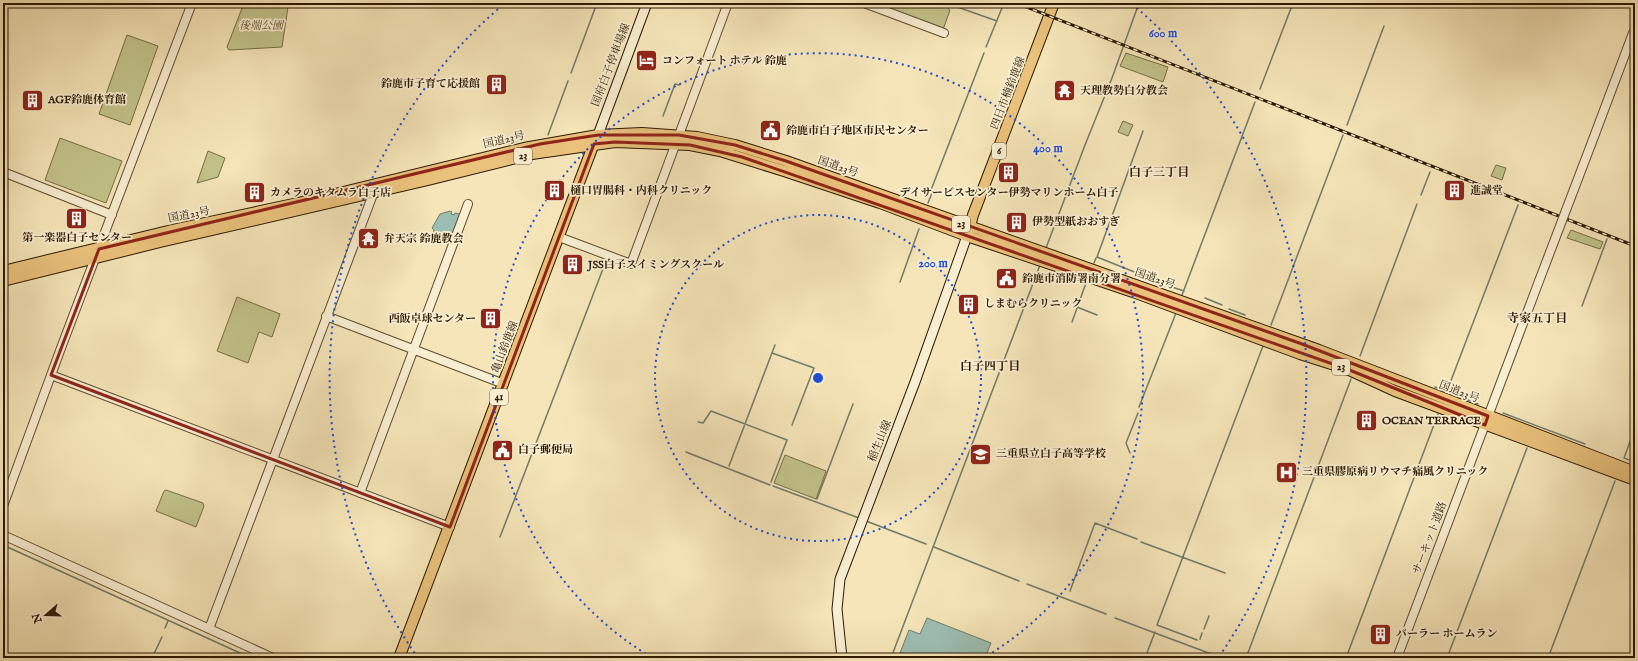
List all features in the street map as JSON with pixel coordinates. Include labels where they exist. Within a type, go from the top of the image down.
[{"type":"main road","name":"国府白子停車場線","points":[[596,139],[647,3]]},
{"type":"main road","name":"四日市楠鈴鹿線","points":[[969,231],[973,215],[1054,3]]},
{"type":"main road","name":"国道23号","points":[[3,270],[168,231],[298,203],[524,148],[637,133],[677,139],[720,141],[752,150],[1042,257],[1319,350],[1487,421],[1635,480]]},
{"type":"main road","name":"国道23号","points":[[3,281],[160,242],[373,193],[596,139]]},
{"type":"main road","name":"亀山鈴鹿線","points":[[399,658],[596,139]]},
{"type":"main road","name":"稲生山線","points":[[842,658],[837,609],[840,579],[926,353],[969,231]]},
{"type":"main road","name":"国道23号","points":[[1487,421],[1635,472]]},
{"type":"street","points":[[3,506],[94,259],[192,3]]},
{"type":"street","points":[[559,237],[631,264],[728,3]]},
{"type":"street","points":[[864,3],[944,34]]},
{"type":"street","name":"サーキット道路","points":[[1397,658],[1633,33]]},
{"type":"street","points":[[3,172],[112,214]]},
{"type":"street","points":[[209,630],[274,459],[326,316],[378,183]]},
{"type":"street","points":[[360,493],[468,204]]},
{"type":"street","points":[[326,316],[504,384]]},
{"type":"street","points":[[51,375],[450,527]]},
{"type":"street","points":[[3,535],[273,658]]},
{"type":"highlighted area","points":[[598,135],[679,135],[735,145],[786,161],[1302,344],[1488,416],[1485,425],[1347,369],[742,157],[690,145],[615,142],[594,144],[450,527],[51,375],[99,249],[540,144]]},
{"type":"green space","name":"後端公園","points":[[244,3],[267,3],[288,7],[282,47],[229,50],[227,47]]},
{"type":"green space","points":[[886,3],[930,3],[950,10],[944,27],[941,29],[887,8]]},
{"type":"green space","points":[[127,35],[158,46],[130,125],[99,114]]},
{"type":"green space","points":[[1126,53],[1168,67],[1163,82],[1120,66]]},
{"type":"green space","points":[[1123,121],[1133,125],[1128,136],[1118,132]]},
{"type":"green space","points":[[60,138],[122,161],[106,203],[45,180]]},
{"type":"green space","points":[[208,151],[225,158],[218,177],[197,183]]},
{"type":"green space","points":[[1496,165],[1506,168],[1502,180],[1491,176]]},
{"type":"green space","points":[[1571,230],[1603,242],[1600,249],[1567,238]]},
{"type":"green space","points":[[237,297],[280,314],[272,337],[259,332],[248,363],[217,351]]},
{"type":"green space","points":[[785,455],[826,471],[816,499],[774,483]]},
{"type":"green space","points":[[166,490],[203,503],[204,506],[196,527],[156,511],[164,491]]},
{"type":"water","points":[[450,211],[452,212],[451,214],[454,215],[455,213],[460,214],[448,244],[432,239],[434,230],[432,228],[440,214]]},
{"type":"water","points":[[927,618],[991,643],[985,658],[898,658],[909,630],[920,634]]},
{"type":"waterway","points":[[571,73],[597,3]]},
{"type":"waterway","points":[[946,3],[997,21]]},
{"type":"waterway","points":[[986,47],[1004,3]]},
{"type":"waterway","points":[[1046,248],[1112,78],[1139,3]]},
{"type":"waterway","points":[[1260,89],[1293,3]]},
{"type":"waterway","points":[[1347,125],[1384,26]]},
{"type":"waterway","points":[[928,203],[932,193],[931,190],[984,53]]},
{"type":"waterway","points":[[548,135],[568,81]]},
{"type":"waterway","points":[[663,116],[675,84],[679,85]]},
{"type":"waterway","points":[[1182,295],[1255,102]]},
{"type":"waterway","points":[[1143,131],[1097,257],[1162,283]]},
{"type":"waterway","points":[[1271,325],[1343,135]]},
{"type":"waterway","points":[[1421,195],[1430,172]]},
{"type":"waterway","points":[[1360,356],[1417,204]]},
{"type":"waterway","points":[[1447,391],[1518,205]]},
{"type":"waterway","points":[[900,282],[919,229]]},
{"type":"waterway","points":[[1582,306],[1607,239]]},
{"type":"waterway","points":[[1094,263],[1096,258]]},
{"type":"waterway","points":[[500,537],[606,261]]},
{"type":"waterway","points":[[891,658],[1040,265]]},
{"type":"waterway","points":[[1072,322],[1086,283]]},
{"type":"waterway","points":[[1172,287],[1184,291]]},
{"type":"waterway","points":[[1205,298],[1222,305]]},
{"type":"waterway","points":[[1077,307],[1097,315]]},
{"type":"waterway","points":[[1229,309],[1245,315]]},
{"type":"waterway","points":[[1139,407],[1176,313]]},
{"type":"waterway","points":[[729,466],[775,345]]},
{"type":"waterway","points":[[1197,640],[1157,625],[1263,346]]},
{"type":"waterway","points":[[772,353],[814,368],[792,425]]},
{"type":"waterway","points":[[1246,658],[1351,379]]},
{"type":"waterway","points":[[1435,387],[1478,404]]},
{"type":"waterway","points":[[817,499],[853,404]]},
{"type":"waterway","points":[[698,422],[703,423],[711,411],[787,440],[771,482]]},
{"type":"waterway","points":[[1130,453],[1126,443],[1138,413]]},
{"type":"waterway","points":[[1503,413],[1585,444]]},
{"type":"waterway","points":[[1346,658],[1438,414]]},
{"type":"waterway","points":[[1635,428],[1624,458],[1635,462]]},
{"type":"waterway","points":[[1447,658],[1527,448]]},
{"type":"waterway","points":[[686,452],[770,485]]},
{"type":"waterway","points":[[1548,658],[1615,481]]},
{"type":"waterway","points":[[773,486],[859,518]]},
{"type":"waterway","points":[[866,521],[926,544]]},
{"type":"waterway","points":[[1070,591],[1095,523],[1137,539]]},
{"type":"waterway","points":[[1141,542],[1225,573]]},
{"type":"waterway","points":[[3,545],[251,658]]},
{"type":"waterway","points":[[934,547],[1019,581]]},
{"type":"waterway","points":[[1027,584],[1106,614]]},
{"type":"waterway","points":[[1204,629],[1209,616]]},
{"type":"waterway","points":[[1115,618],[1222,658]]},
{"type":"waterway","points":[[165,628],[168,621]]},
{"type":"waterway","points":[[1145,658],[1155,632]]},
{"type":"waterway","points":[[1200,639],[1202,633]]},
{"type":"waterway","points":[[152,658],[162,637]]},
{"type":"railway","points":[[1016,3],[1635,246]]},
{"type":"place","name":"コンフォート ホテル 鈴鹿","points":[[646,61]]},
{"type":"place","name":"鈴鹿市子育て応援館","points":[[496,84]]},
{"type":"place","name":"天理教勢白分教会","points":[[1064,91]]},
{"type":"place","name":"AGF鈴鹿体育館","points":[[33,100]]},
{"type":"place","name":"鈴鹿市白子地区市民センター","points":[[771,131]]},
{"type":"place","name":"デイサービスセンター伊勢マリンホーム白子","points":[[1009,173]]},
{"type":"place","name":"樋口胃腸科・内科クリニック","points":[[554,191]]},
{"type":"place","name":"進誠堂","points":[[1454,191]]},
{"type":"place","name":"カメラのキタムラ白子店","points":[[255,193]]},
{"type":"place","name":"第一楽器白子センター","points":[[77,218]]},
{"type":"place","name":"伊勢型紙おおすぎ","points":[[1017,222]]},
{"type":"place","name":"弁天宗 鈴鹿教会","points":[[368,239]]},
{"type":"place","name":"JSS白子スイミングスクール","points":[[572,265]]},
{"type":"place","name":"鈴鹿市消防署南分署","points":[[1006,279]]},
{"type":"place","name":"しまむらクリニック","points":[[968,304]]},
{"type":"place","name":"西飯卓球センター","points":[[491,319]]},
{"type":"place","name":"OCEAN TERRACE","points":[[1366,421]]},
{"type":"place","name":"白子郵便局","points":[[502,450]]},
{"type":"place","name":"三重県立白子高等学校","points":[[980,454]]},
{"type":"place","name":"三重県膠原病リウマチ痛風クリニック","points":[[1287,472]]},
{"type":"place","name":"パーラー ホームラン","points":[[1380,634]]},
{"type":"district","name":"白子三丁目","points":[[1159,172]]},
{"type":"district","name":"寺家五丁目","points":[[1537,318]]},
{"type":"district","name":"白子四丁目","points":[[990,366]]}]
